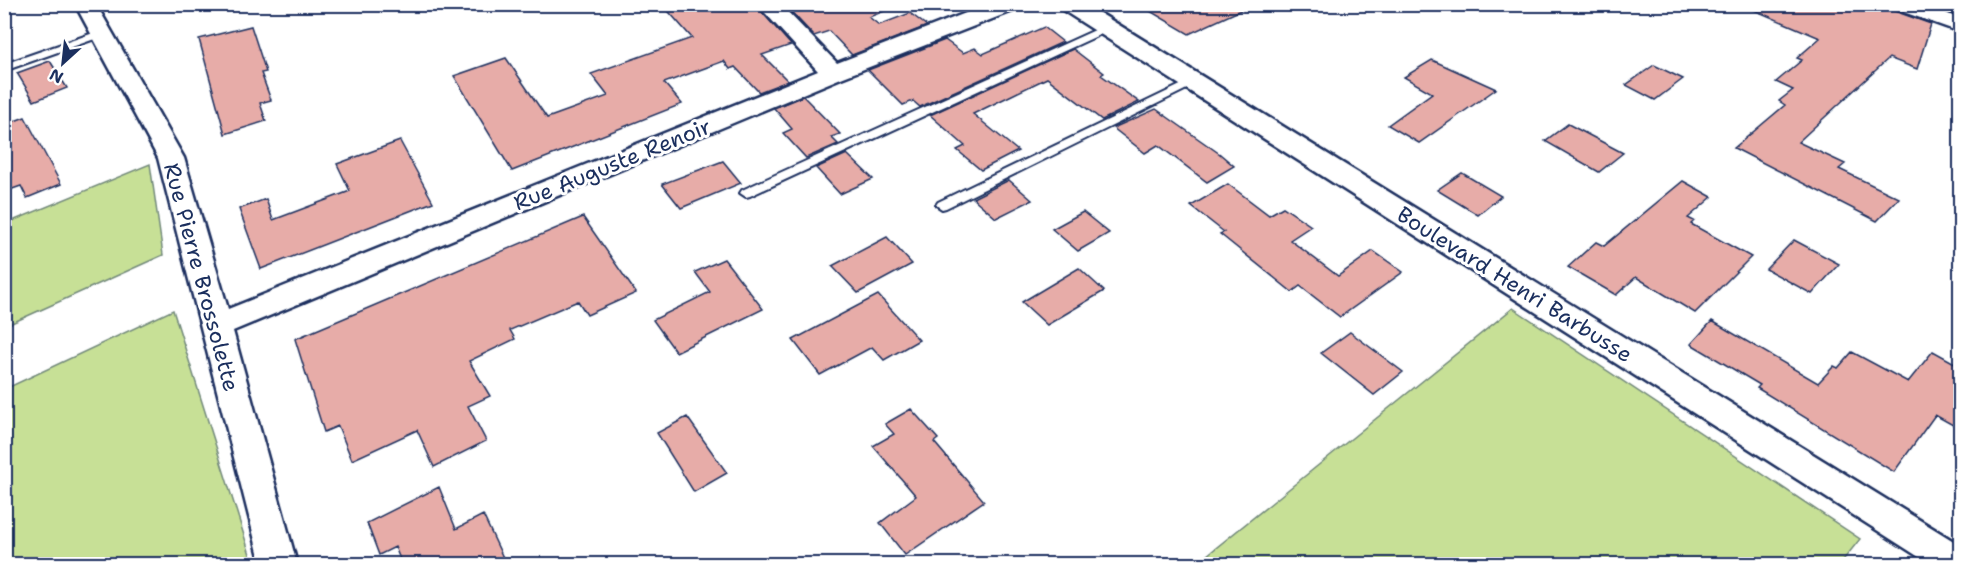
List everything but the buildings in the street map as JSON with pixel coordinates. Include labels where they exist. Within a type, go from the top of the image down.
[{"type":"street","name":"Rue Pierre Brossolette","points":[[85,4],[171,158],[279,564]]},
{"type":"street","points":[[767,4],[833,73]]},
{"type":"street","name":"Rue Auguste Renoir","points":[[216,326],[833,73],[1010,4]]},
{"type":"street","name":"Boulevard Henri Barbusse","points":[[1069,4],[1960,564]]},
{"type":"street","points":[[1903,4],[1960,26]]},
{"type":"lane","points":[[746,193],[1106,28]]},
{"type":"lane","points":[[4,68],[102,33]]},
{"type":"lane","points":[[942,205],[1193,82]]},
{"type":"green space","points":[[150,164],[163,255],[5,326],[5,224]]},
{"type":"green space","points":[[1513,308],[1860,539],[1840,564],[1196,564]]},
{"type":"green space","points":[[173,310],[253,564],[5,564],[5,389]]}]
